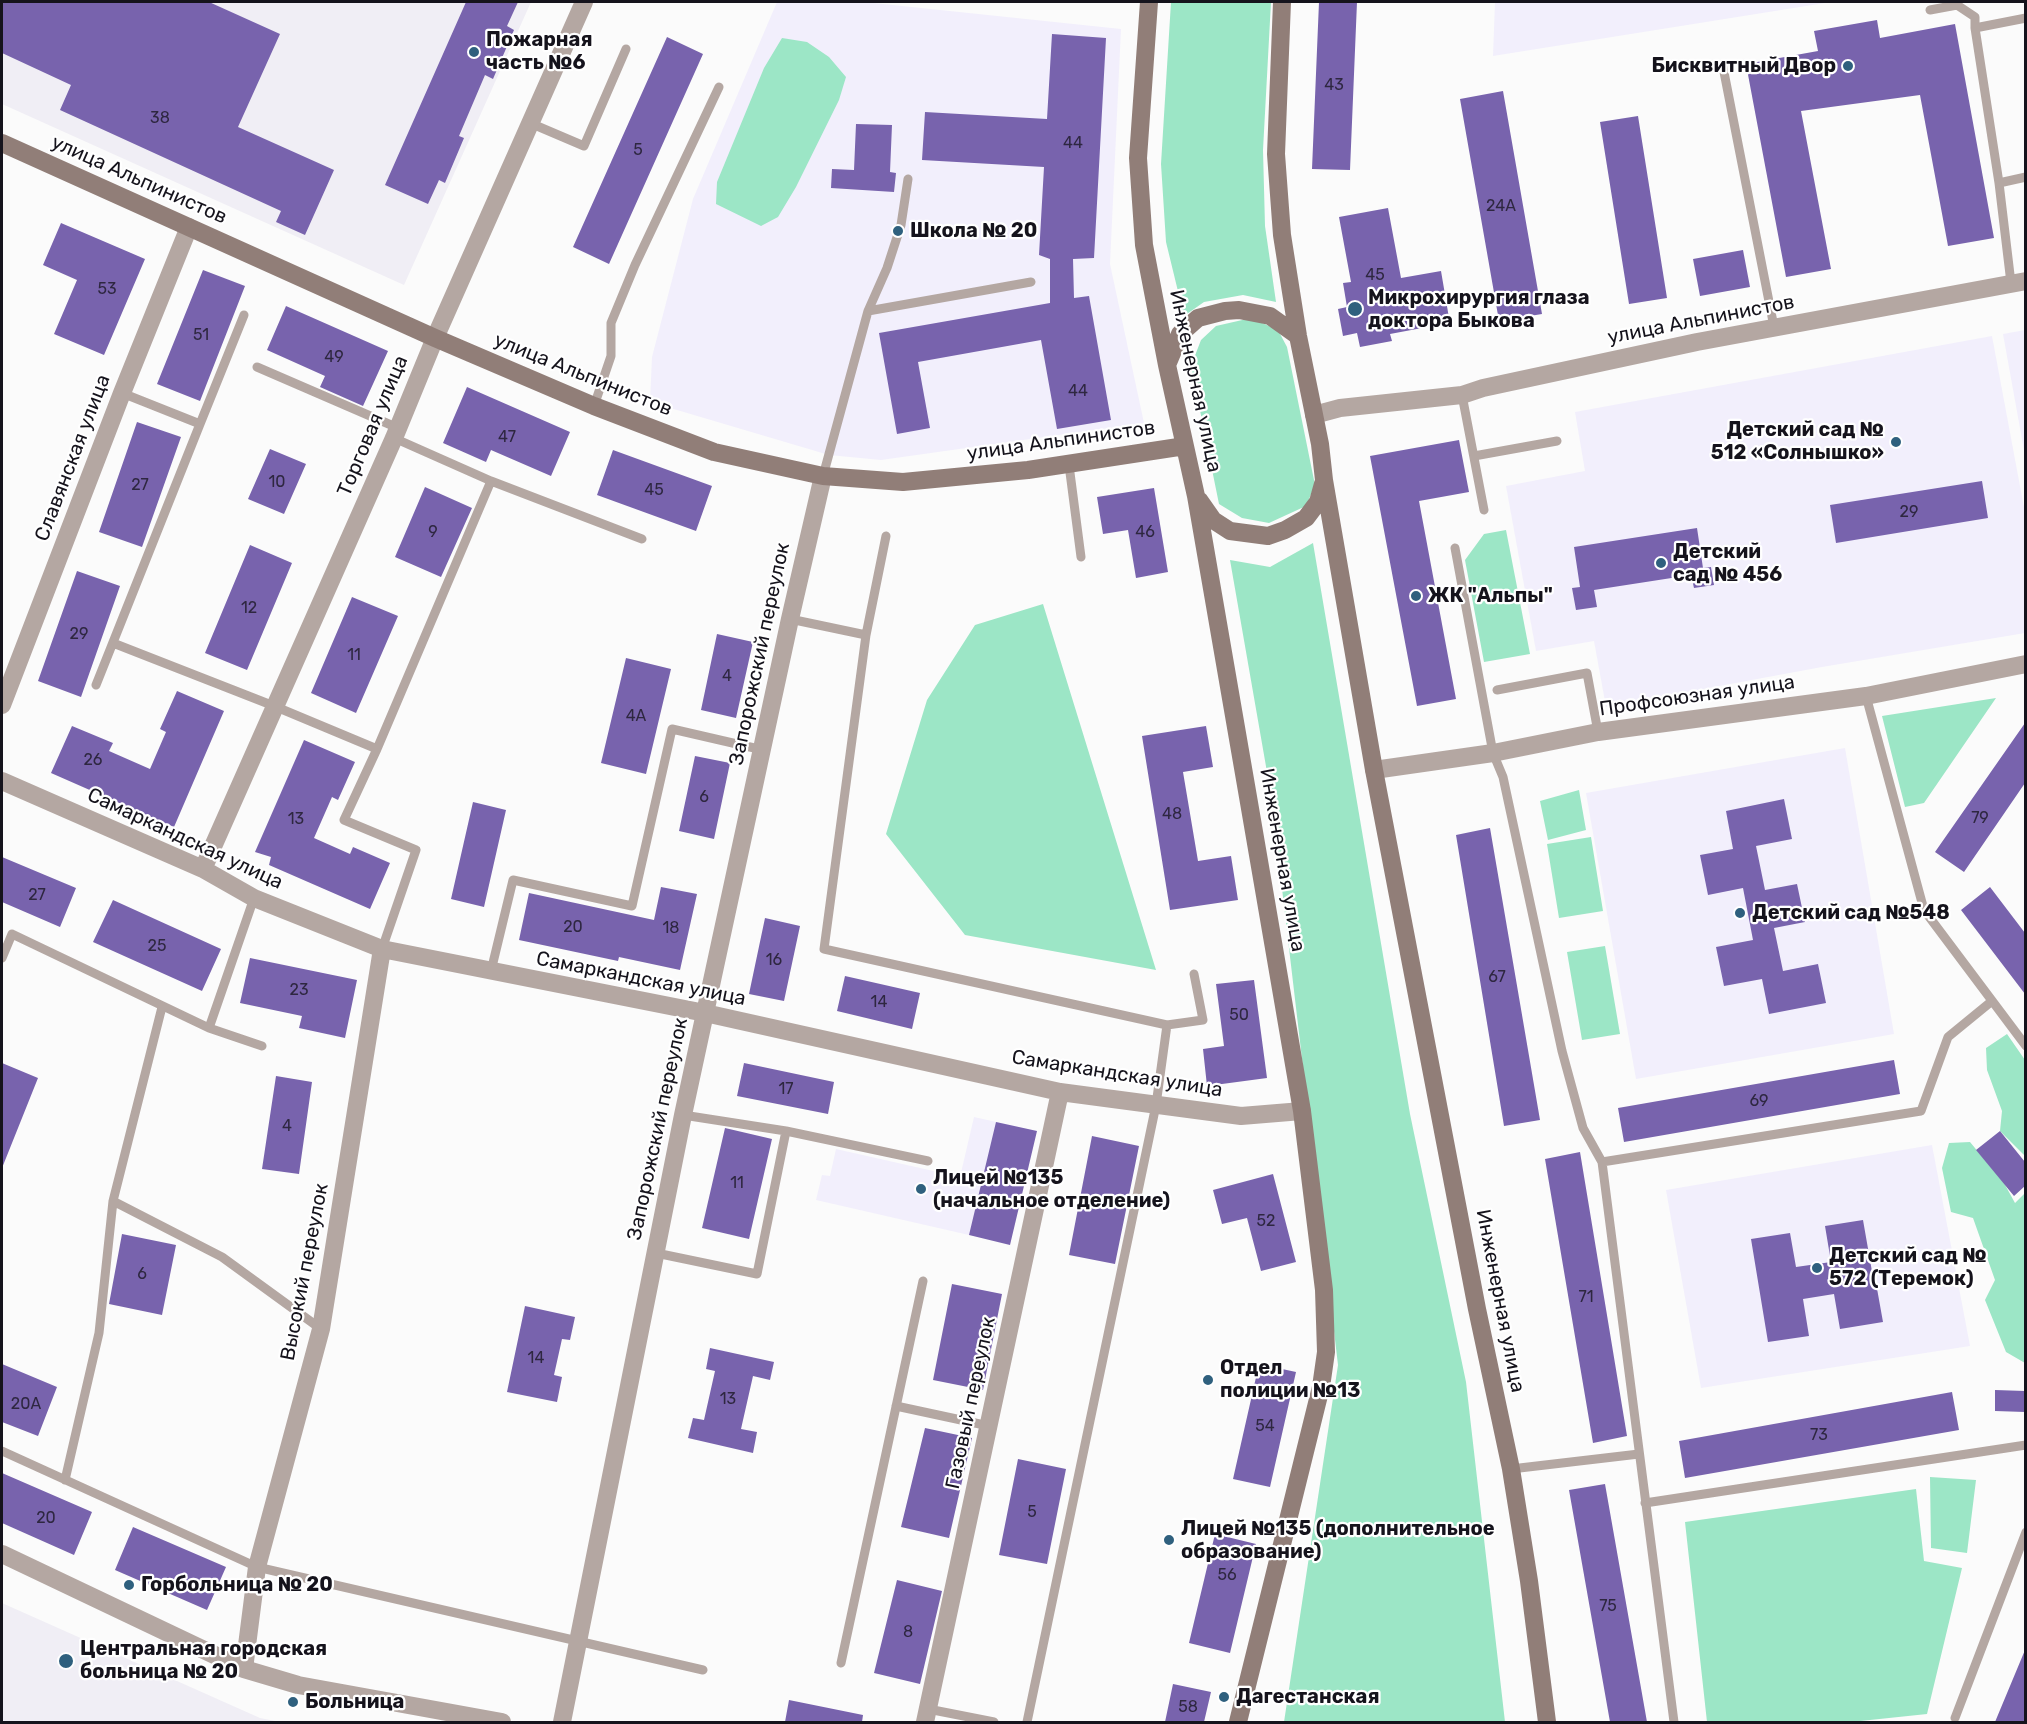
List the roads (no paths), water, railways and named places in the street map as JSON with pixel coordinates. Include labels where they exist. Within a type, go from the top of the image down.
[{"type":"main road","name":"Инженерная улица","points":[[1149,2],[1138,158],[1144,245],[1167,365],[1196,496],[1302,1111],[1324,1290],[1326,1352],[1321,1387],[1238,1722]]},
{"type":"main road","name":"Инженерная улица","points":[[1282,2],[1276,154],[1282,235],[1374,771],[1477,1309],[1511,1469],[1529,1581],[1547,1722]]},
{"type":"main road","name":"улица Альпинистов","points":[[2,143],[435,338],[594,406],[714,452],[823,476],[903,482],[1069,465],[1185,446]]},
{"type":"main road","points":[[1167,365],[1180,334],[1198,318],[1225,311],[1239,310],[1270,316],[1298,336]]},
{"type":"main road","points":[[1196,496],[1213,520],[1230,531],[1268,536],[1285,530],[1306,518],[1318,501],[1324,480]]},
{"type":"street","name":"Торговая улица","points":[[203,869],[584,2]]},
{"type":"street","name":"Славянская улица","points":[[2,705],[122,393],[189,227]]},
{"type":"street","name":"улица Альпинистов","points":[[1314,415],[1340,408],[1462,395],[1483,388],[1674,347],[2018,282]]},
{"type":"street","name":"Запорожский переулок","points":[[562,1722],[683,1115],[823,476]]},
{"type":"street","name":"Профсоюзная улица","points":[[1374,771],[1493,753],[1598,732],[1866,696],[2025,664]]},
{"type":"street","name":"Самаркандская улица","points":[[2,782],[203,869],[254,898],[382,949],[705,1013],[1060,1092],[1241,1116],[1302,1111]]},
{"type":"street","name":"Высокий переулок","points":[[244,1669],[257,1567],[321,1329],[382,949]]},
{"type":"street","name":"Газовый переулок","points":[[926,1716],[1060,1092]]},
{"type":"street","points":[[2,1554],[244,1669],[298,1685],[502,1722]]},
{"type":"lane","points":[[1930,10],[1957,5],[1975,16],[1999,183],[2018,282]]},
{"type":"lane","points":[[1975,28],[2025,18]]},
{"type":"lane","points":[[530,123],[584,146],[626,49]]},
{"type":"lane","points":[[1723,68],[1774,327]]},
{"type":"lane","points":[[594,406],[611,356],[611,323],[635,265],[719,87]]},
{"type":"lane","points":[[1999,183],[2025,177]]},
{"type":"lane","points":[[823,476],[868,310],[887,268],[901,225],[908,179]]},
{"type":"lane","points":[[868,310],[1031,282]]},
{"type":"lane","points":[[96,685],[244,315]]},
{"type":"lane","points":[[257,367],[491,481],[642,539]]},
{"type":"lane","points":[[122,393],[200,424]]},
{"type":"lane","points":[[1462,395],[1484,510]]},
{"type":"lane","points":[[1474,456],[1557,441]]},
{"type":"lane","points":[[1069,465],[1081,557]]},
{"type":"lane","points":[[382,949],[416,850],[344,820],[377,749],[491,481]]},
{"type":"lane","points":[[886,536],[866,635],[825,949],[1167,1025],[1203,1020],[1194,974]]},
{"type":"lane","points":[[1455,548],[1493,753],[1503,777],[1562,1050],[1582,1128],[1602,1162],[1674,1722]]},
{"type":"lane","points":[[790,619],[866,635]]},
{"type":"lane","points":[[112,643],[377,749]]},
{"type":"lane","points":[[1497,690],[1587,673],[1598,732]]},
{"type":"lane","points":[[1866,696],[1924,910],[2025,1046]]},
{"type":"lane","points":[[491,972],[513,880],[632,906],[672,729],[763,750]]},
{"type":"lane","points":[[209,1028],[254,898]]},
{"type":"lane","points":[[2,958],[12,934],[162,1007],[209,1028],[262,1046]]},
{"type":"lane","points":[[1602,1162],[1921,1111],[1948,1037],[1992,1001]]},
{"type":"lane","points":[[65,1480],[99,1334],[113,1201],[162,1007]]},
{"type":"lane","points":[[1027,1722],[1156,1105],[1167,1025]]},
{"type":"lane","points":[[683,1115],[786,1131],[928,1161]]},
{"type":"lane","points":[[656,1253],[757,1274],[786,1131]]},
{"type":"lane","points":[[113,1201],[222,1257],[321,1329]]},
{"type":"lane","points":[[841,1662],[923,1281]]},
{"type":"lane","points":[[896,1406],[988,1426]]},
{"type":"lane","points":[[1645,1503],[2025,1445]]},
{"type":"lane","points":[[2,1451],[257,1567],[703,1670]]},
{"type":"lane","points":[[1511,1469],[1639,1455]]},
{"type":"lane","points":[[1955,1718],[2025,1532]]},
{"type":"lane","points":[[926,1716],[994,1722]]},
{"type":"place","name":"Пожарная часть №6","points":[[474,52]]},
{"type":"place","name":"Бисквитный Двор","points":[[1848,66]]},
{"type":"place","name":"Школа № 20","points":[[898,231]]},
{"type":"place","name":"Микрохирургия глаза доктора Быкова","points":[[1355,309]]},
{"type":"place","name":"Детский сад № 512 «Солнышко»","points":[[1896,442]]},
{"type":"place","name":"Детский сад № 456","points":[[1661,563]]},
{"type":"place","name":"ЖК \"Альпы\"","points":[[1416,596]]},
{"type":"place","name":"Детский сад №548","points":[[1740,913]]},
{"type":"place","name":"Лицей №135 (начальное отделение)","points":[[921,1189]]},
{"type":"place","name":"Детский сад № 572 (Теремок)","points":[[1817,1268]]},
{"type":"place","name":"Отдел полиции №13","points":[[1208,1380]]},
{"type":"place","name":"Лицей №135 (дополнительное образование)","points":[[1169,1540]]},
{"type":"place","name":"Горбольница № 20","points":[[129,1585]]},
{"type":"place","name":"Центральная городская больница № 20","points":[[66,1661]]},
{"type":"place","name":"Дагестанская","points":[[1224,1697]]},
{"type":"place","name":"Больница","points":[[293,1702]]}]
